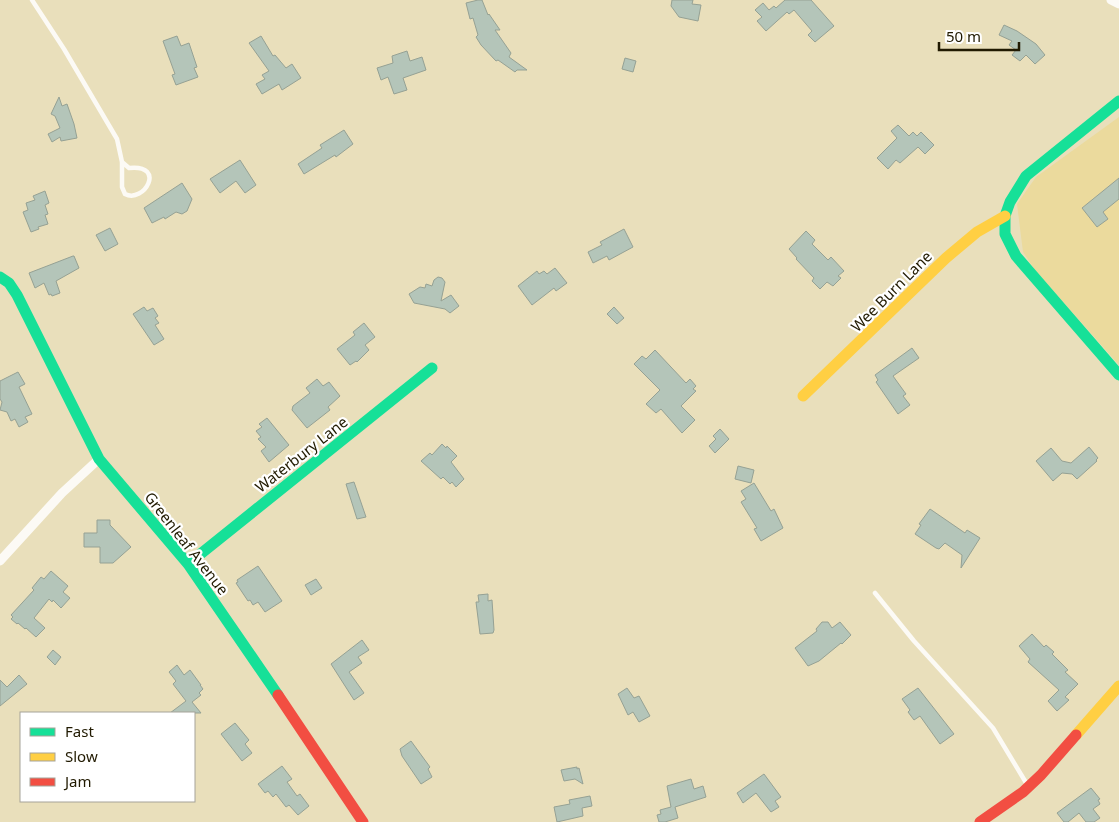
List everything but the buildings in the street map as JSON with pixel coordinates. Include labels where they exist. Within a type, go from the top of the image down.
[{"type":"street","points":[[1111,0],[1119,4]]},
{"type":"street","points":[[1119,101],[1026,176],[1010,202],[1005,216],[1006,234],[1016,256],[1119,375]]},
{"type":"street","name":"Wee Burn Lane","points":[[804,396],[946,258],[977,232],[1005,216]]},
{"type":"street","name":"Greenleaf Avenue","points":[[0,277],[9,283],[16,295],[99,458],[188,564],[363,822]]},
{"type":"street","name":"Waterbury Lane","points":[[188,564],[432,368]]},
{"type":"street","points":[[0,561],[62,493],[99,458]]},
{"type":"street","points":[[980,822],[1029,787],[1119,686]]},
{"type":"lane","points":[[32,0],[64,49],[117,139],[122,162],[122,186],[125,194],[128,196],[141,193],[149,184],[149,174],[142,168],[129,168],[122,162]]},
{"type":"lane","points":[[875,593],[914,641],[993,728],[1029,787]]},
{"type":"shaded area","points":[[1119,117],[1119,365],[1035,270],[1023,252],[1017,204],[1036,177]]},
{"type":"traffic: fast","points":[[1119,101],[1026,176],[1010,202],[1005,216],[1005,234],[1016,256],[1119,375]]},
{"type":"traffic: fast","points":[[0,277],[9,283],[17,295],[99,459],[188,564],[278,695]]},
{"type":"traffic: fast","points":[[188,564],[432,368]]},
{"type":"traffic: slow","points":[[803,396],[946,258],[977,232],[1005,216]]},
{"type":"traffic: slow","points":[[1076,735],[1119,686]]},
{"type":"traffic: jam","points":[[278,695],[363,822]]},
{"type":"traffic: jam","points":[[980,822],[1023,792],[1041,775],[1076,735]]}]
